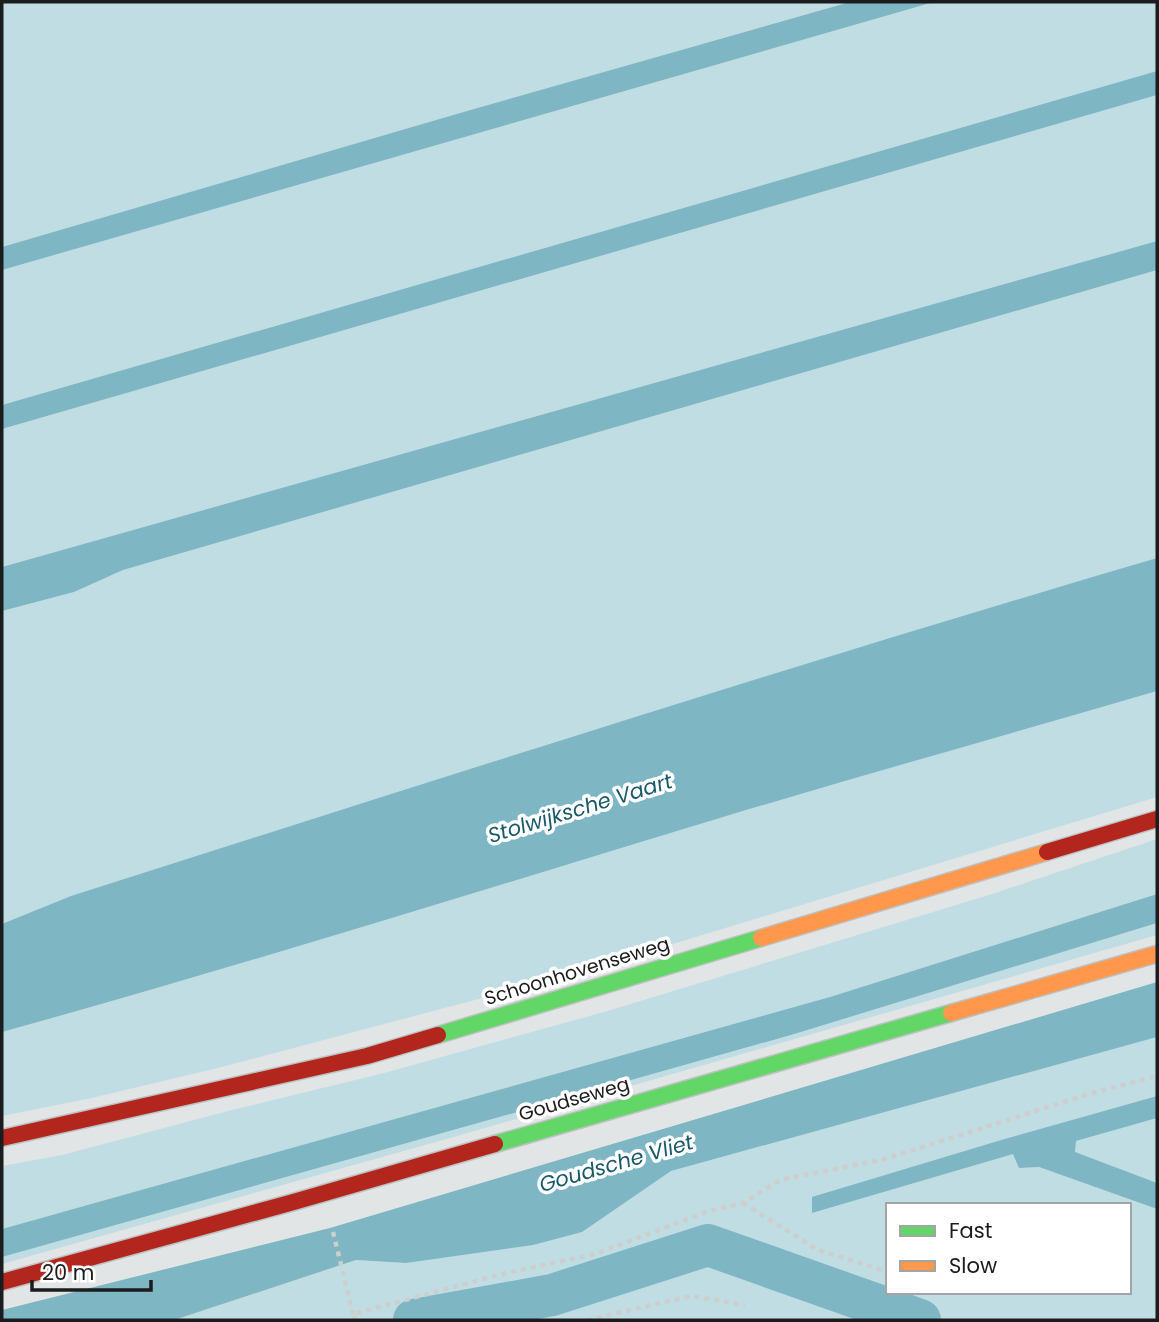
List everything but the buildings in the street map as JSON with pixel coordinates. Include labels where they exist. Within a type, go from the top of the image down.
[{"type":"main road","name":"Schoonhovenseweg","points":[[2,1138],[367,1056],[1157,819]]},
{"type":"main road","name":"Goudseweg","points":[[2,1282],[290,1203],[1157,954]]},
{"type":"path","points":[[353,1314],[498,1275],[595,1254],[709,1211],[743,1203],[780,1180],[885,1159],[1089,1094],[1157,1076]]},
{"type":"path","points":[[743,1203],[818,1250],[886,1271]]},
{"type":"path","points":[[344,1276],[355,1320]]},
{"type":"path","points":[[587,1320],[691,1296],[746,1305]]},
{"type":"shaded area","points":[[2,2],[850,2],[2,247]]},
{"type":"shaded area","points":[[934,2],[1157,2],[1157,71],[2,405],[2,270]]},
{"type":"shaded area","points":[[1157,95],[1157,241],[2,567],[2,429]]},
{"type":"shaded area","points":[[1157,270],[1157,558],[548,744],[2,924],[2,611],[74,592],[123,570]]},
{"type":"shaded area","points":[[1157,691],[1157,797],[607,964],[214,1069],[2,1116],[2,1032],[277,953],[786,798]]},
{"type":"shaded area","points":[[1157,839],[1157,894],[830,997],[2,1229],[2,1166],[62,1155],[384,1073],[604,1012],[989,895]]},
{"type":"shaded area","points":[[1157,923],[1157,935],[2,1264],[2,1257],[791,1035]]},
{"type":"shaded area","points":[[1157,1037],[1157,1096],[1008,1138],[812,1213],[1014,1153],[1019,1168],[1039,1167],[1157,1209],[1157,1320],[174,1320],[356,1260],[406,1263],[581,1232],[671,1171]]},
{"type":"shaded area","points":[[1157,1118],[1157,1183],[1075,1153],[1076,1141]]},
{"type":"water","points":[[850,2],[934,2],[2,270],[2,247]]},
{"type":"water","points":[[1157,71],[1157,95],[2,429],[2,405]]},
{"type":"water","points":[[1157,241],[1157,270],[123,570],[74,592],[2,611],[2,567]]},
{"type":"water","name":"Stolwijksche Vaart","points":[[1157,558],[1157,691],[786,798],[277,953],[2,1032],[2,924],[71,896],[477,767]]},
{"type":"water","points":[[1157,894],[1157,923],[791,1035],[2,1257],[2,1229],[830,997]]},
{"type":"water","name":"Goudsche Vliet","points":[[1157,982],[1157,1037],[671,1171],[582,1232],[533,1245],[406,1263],[356,1260],[174,1320],[2,1320],[2,1310],[330,1228]]},
{"type":"water","points":[[1157,1096],[1157,1118],[1076,1141],[1075,1152],[1157,1183],[1157,1209],[1039,1167],[1019,1168],[1013,1154],[812,1213],[812,1197]]},
{"type":"waterway","points":[[414,1320],[552,1295],[708,1245],[920,1320]]},
{"type":"traffic: fast","points":[[438,1035],[761,938]]},
{"type":"traffic: fast","points":[[495,1144],[951,1013]]},
{"type":"traffic: slow","points":[[761,938],[1047,852]]},
{"type":"traffic: slow","points":[[951,1013],[1157,954]]},
{"type":"traffic: jam","points":[[1047,852],[1157,819]]},
{"type":"traffic: jam","points":[[2,1138],[367,1056],[438,1035]]},
{"type":"traffic: jam","points":[[2,1282],[495,1144]]}]
